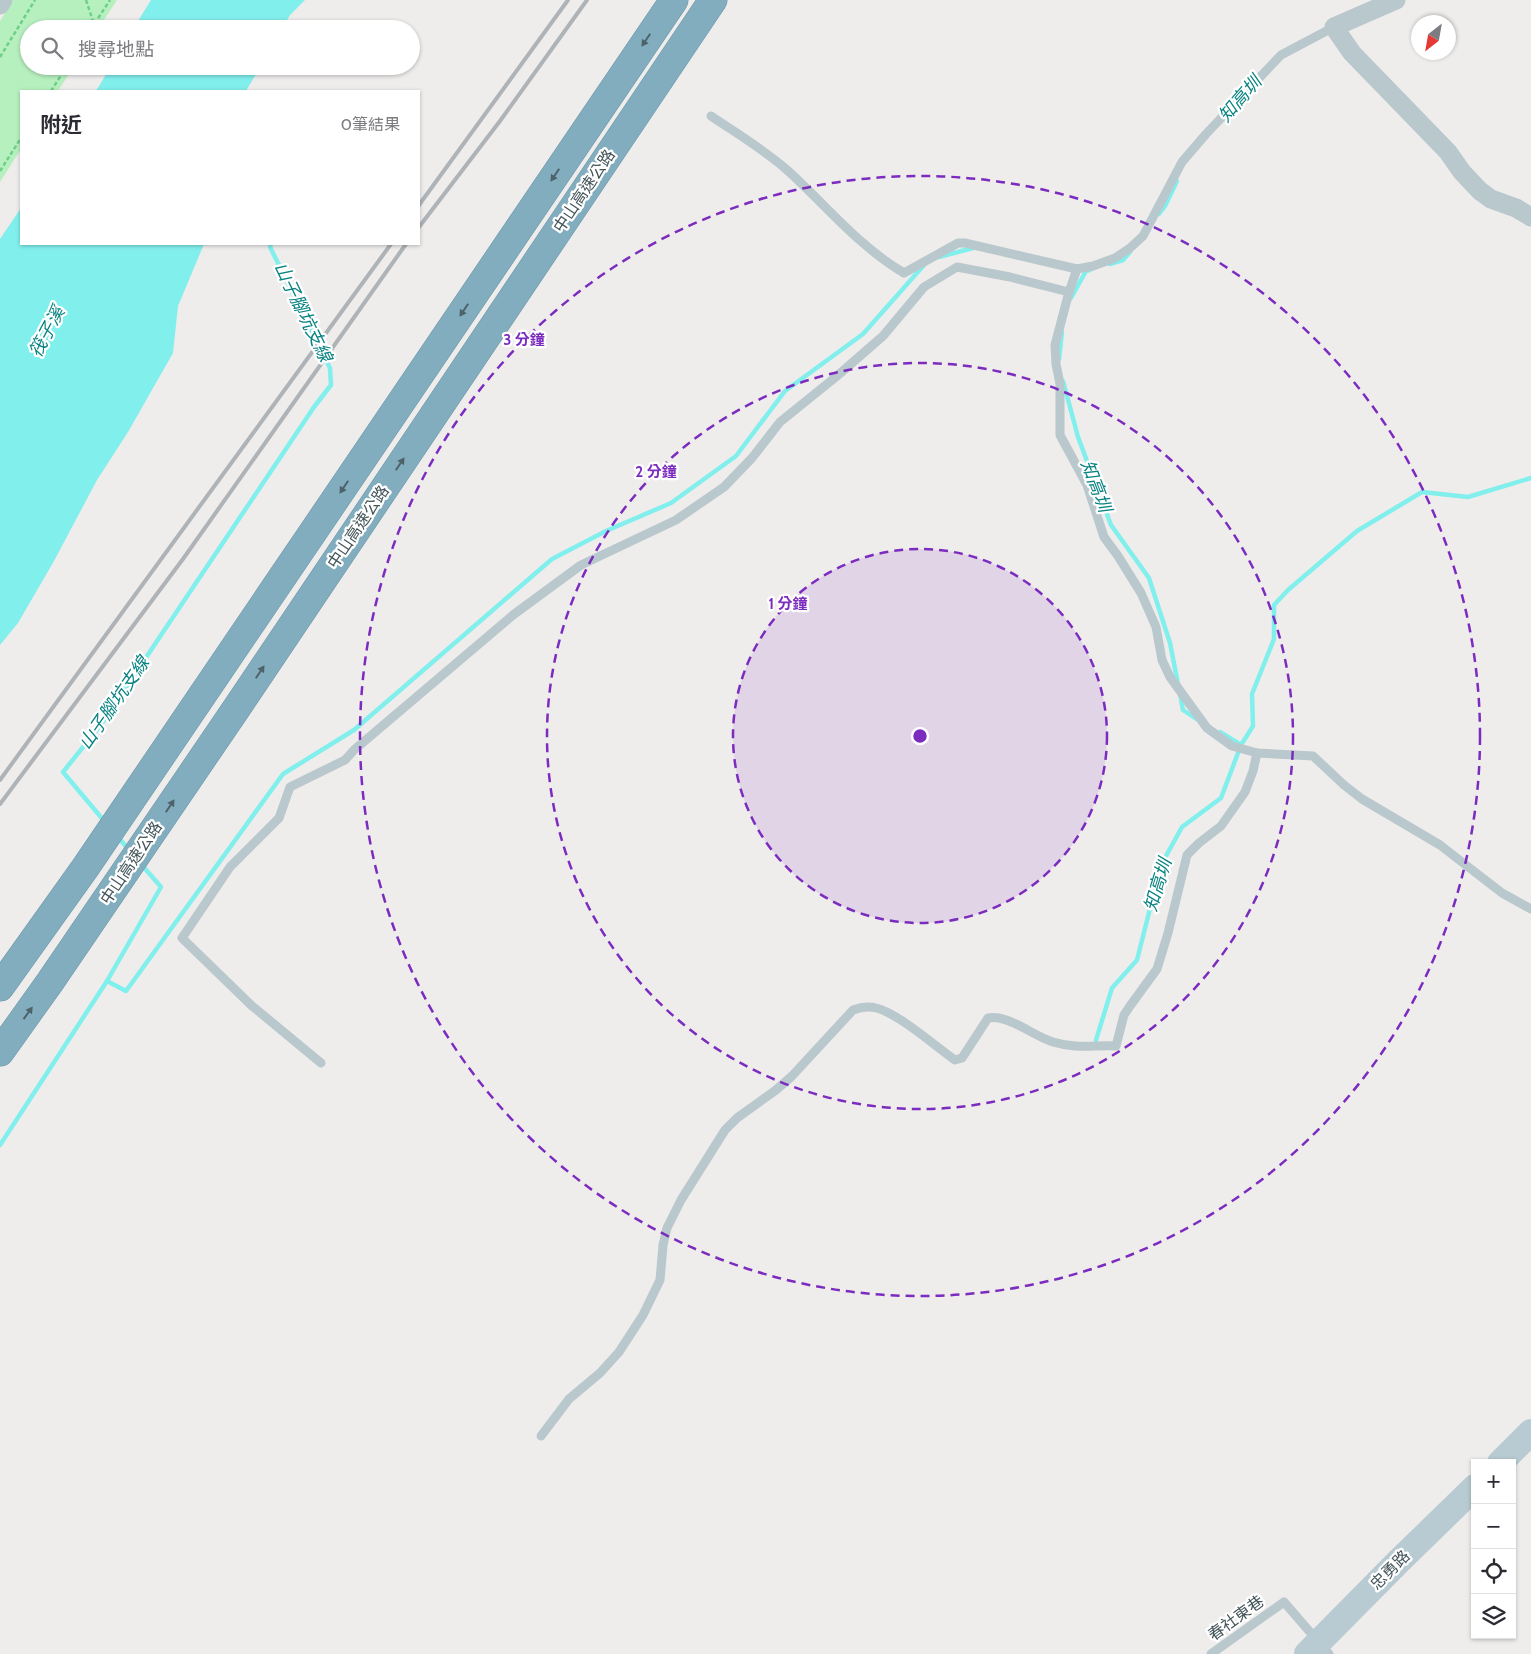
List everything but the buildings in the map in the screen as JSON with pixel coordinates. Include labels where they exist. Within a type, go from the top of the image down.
[{"type":"highway","name":"中山高速公路","points":[[0,987],[91,860],[674,0]]},
{"type":"highway","name":"中山高速公路","points":[[0,1052],[56,974],[714,0]]},
{"type":"main road","points":[[1504,1459],[1531,1432]]},
{"type":"main road","name":"忠勇路","points":[[1318,1650],[1471,1491]]},
{"type":"street","points":[[0,5],[3,0]]},
{"type":"street","points":[[1396,0],[1334,26],[1352,53],[1448,152],[1462,172],[1480,190],[1491,199],[1516,208],[1531,217]]},
{"type":"lane","points":[[711,116],[787,170],[861,242],[885,262],[904,273],[958,243],[1077,269],[1093,266],[1115,258],[1143,236],[1182,162],[1206,134],[1281,55],[1334,26]]},
{"type":"lane","points":[[321,1063],[251,1005],[182,938],[230,867],[280,818],[290,786],[345,760],[354,750],[513,614],[581,565],[676,520],[724,487],[752,458],[780,422],[883,336],[924,287],[957,267],[1010,277],[1069,292]]},
{"type":"lane","points":[[1077,269],[1055,345],[1060,384],[1060,435],[1087,485],[1104,538],[1118,556],[1141,593],[1156,627],[1162,660],[1170,677],[1207,728],[1232,746],[1258,753],[1313,756],[1362,799],[1440,845],[1502,893],[1531,909]]},
{"type":"lane","points":[[542,1436],[569,1399],[600,1372],[619,1352],[643,1315],[660,1280],[663,1245],[667,1228],[681,1200],[724,1130],[792,1076],[853,1010],[863,1006],[877,1008],[896,1017],[955,1060],[962,1058],[988,1018],[995,1017],[1029,1030],[1052,1042],[1078,1048],[1116,1046],[1124,1016],[1157,969],[1187,855],[1198,843],[1221,826],[1244,792],[1253,772],[1258,753]]},
{"type":"lane","name":"春社東巷","points":[[1211,1654],[1284,1602],[1318,1650]]},
{"type":"path","points":[[23,20],[36,0]]},
{"type":"path","points":[[86,0],[93,20]]},
{"type":"path","points":[[97,20],[110,0]]},
{"type":"path","points":[[0,57],[20,25]]},
{"type":"path","points":[[52,90],[61,75]]},
{"type":"path","points":[[0,171],[20,140]]},
{"type":"green space","points":[[13,0],[117,0],[104,20],[20,20],[20,75],[68,75],[59,90],[20,90],[20,151],[0,182],[0,21]]},
{"type":"water","points":[[151,0],[305,0],[287,20],[139,20]]},
{"type":"water","points":[[106,75],[256,75],[247,90],[97,90]]},
{"type":"water","name":"筏子溪","points":[[20,209],[20,245],[204,245],[178,306],[173,353],[128,432],[97,480],[54,561],[18,623],[0,645],[0,239]]},
{"type":"waterway","name":"知高圳","points":[[1159,214],[1177,181]]},
{"type":"waterway","name":"山子腳坑支線","points":[[105,822],[63,772],[100,726],[314,407],[331,385],[330,368],[271,245]]},
{"type":"waterway","points":[[939,257],[973,248]]},
{"type":"waterway","name":"知高圳","points":[[1110,264],[1123,260],[1130,252]]},
{"type":"waterway","points":[[107,981],[126,991],[283,774],[354,730],[552,559],[606,531],[671,503],[736,456],[785,391],[863,334],[924,265]]},
{"type":"waterway","name":"知高圳","points":[[1071,298],[1086,271],[1090,270]]},
{"type":"waterway","name":"知高圳","points":[[1059,359],[1062,332]]},
{"type":"waterway","name":"知高圳","points":[[1063,381],[1078,437],[1111,525],[1149,578],[1170,643],[1178,684]]},
{"type":"waterway","points":[[1241,745],[1253,726],[1252,694],[1274,639],[1274,605],[1288,590],[1357,531],[1422,492],[1468,497],[1531,478]]},
{"type":"waterway","name":"知高圳","points":[[1180,694],[1183,710],[1198,720]]},
{"type":"waterway","name":"知高圳","points":[[1096,1040],[1112,988],[1137,960],[1161,865],[1182,827],[1221,798],[1241,745],[1220,732]]},
{"type":"waterway","name":"山子腳坑支線","points":[[117,836],[130,851]]},
{"type":"waterway","name":"山子腳坑支線","points":[[0,1145],[107,981],[161,887],[141,864]]},
{"type":"railway","points":[[420,204],[568,0]]},
{"type":"railway","points":[[420,226],[500,121],[587,0]]},
{"type":"railway","points":[[0,780],[390,245]]},
{"type":"railway","points":[[0,804],[183,559],[405,245]]}]
